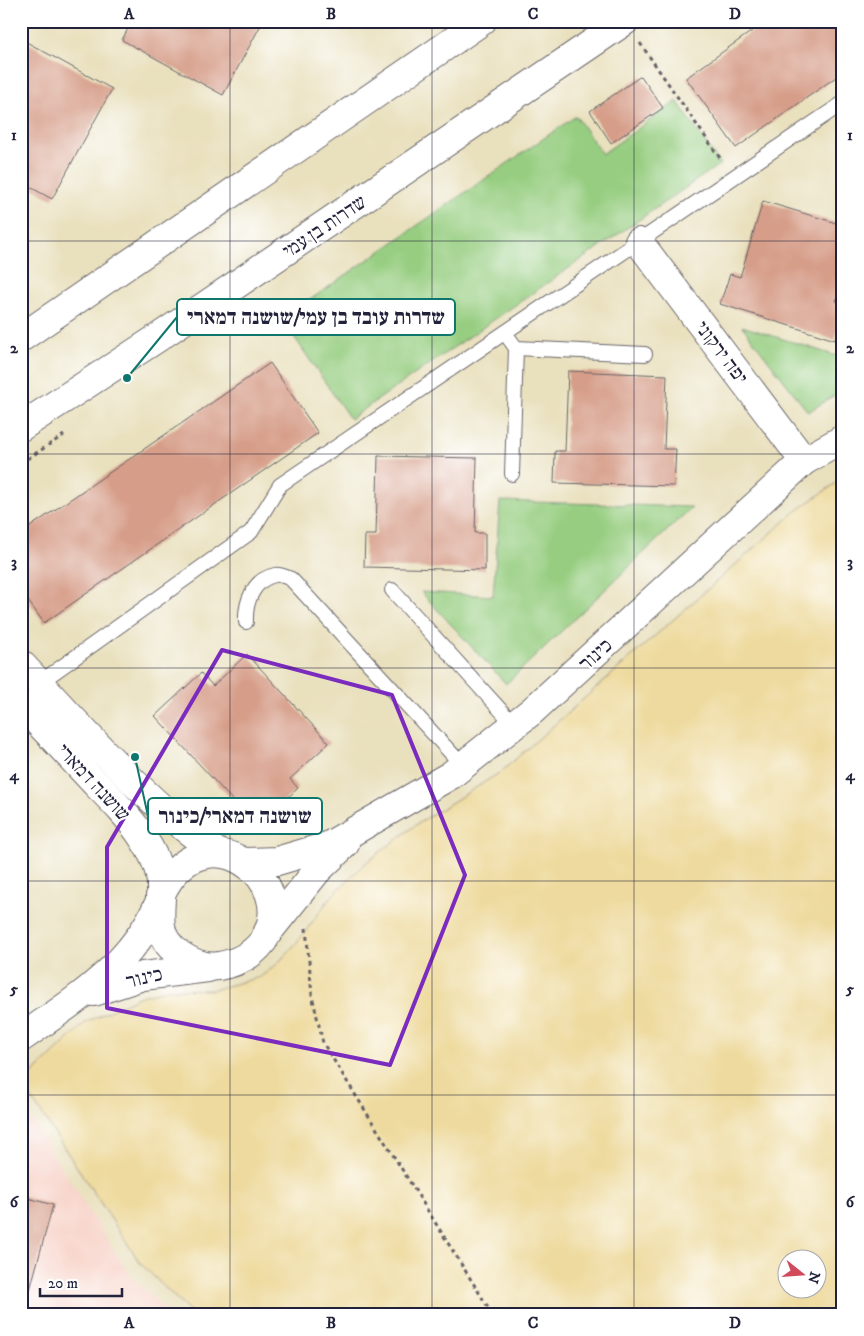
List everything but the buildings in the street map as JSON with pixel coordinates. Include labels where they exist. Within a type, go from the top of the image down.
[{"type":"street","points":[[21,338],[482,21]]},
{"type":"street","name":"שדרות בן עמי","points":[[21,427],[164,334],[625,21]]},
{"type":"street","name":"יפה ירקוני","points":[[639,242],[807,459]]},
{"type":"street","name":"כינור","points":[[245,862],[277,861],[328,846],[362,828],[463,766],[515,726],[807,459],[843,429]]},
{"type":"street","name":"כינור","points":[[807,459],[843,439]]},
{"type":"street","name":"שושנה דמארי","points":[[30,673],[137,787],[186,830],[218,853]]},
{"type":"street","name":"שושנה דמארי","points":[[21,704],[128,817],[142,836],[157,863],[160,878],[160,900]]},
{"type":"street","name":"כינור","points":[[266,934],[317,871],[362,828]]},
{"type":"street","points":[[218,853],[238,857],[245,862],[254,868],[266,884],[271,902],[271,922],[266,934],[251,954],[234,964],[214,967],[196,964],[178,954],[166,939],[161,928],[160,900],[168,878],[181,864],[199,855],[218,853]]},
{"type":"street","name":"כינור","points":[[21,1038],[77,1000],[113,969],[148,928],[160,900]]},
{"type":"street","name":"כינור","points":[[77,1000],[109,986],[143,976],[214,967]]},
{"type":"lane","points":[[30,673],[251,532],[280,485],[843,103]]},
{"type":"lane","points":[[505,333],[516,348],[512,474]]},
{"type":"lane","points":[[516,348],[645,354]]},
{"type":"lane","points":[[246,622],[245,608],[250,595],[266,578],[277,574],[291,579],[463,766]]},
{"type":"lane","points":[[392,590],[515,726]]},
{"type":"path","points":[[625,21],[734,177]]},
{"type":"path","points":[[305,885],[307,955],[312,996],[323,1043],[493,1315]]},
{"type":"highlighted area","points":[[222,650],[392,695],[465,875],[390,1065],[107,1008],[107,847]]},
{"type":"shaded area","points":[[21,1103],[130,1276],[171,1315],[21,1315]]},
{"type":"green space","points":[[677,101],[720,164],[350,419],[282,319],[576,116],[602,154]]},
{"type":"green space","points":[[742,326],[843,358],[843,390],[808,412]]},
{"type":"green space","points":[[500,501],[692,507],[506,684],[421,592],[493,596]]},
{"type":"sand","points":[[843,478],[843,1315],[193,1315],[141,1264],[22,1084],[85,1023],[138,997],[169,989],[212,990],[260,977],[276,965],[300,939],[329,899],[363,865],[417,824],[501,772],[795,512]]},
{"type":"place","name":"שדרות עובד בן עמי/שושנה דמארי","points":[[127,378]]},
{"type":"place","name":"שושנה דמארי/כינור","points":[[135,757]]}]
